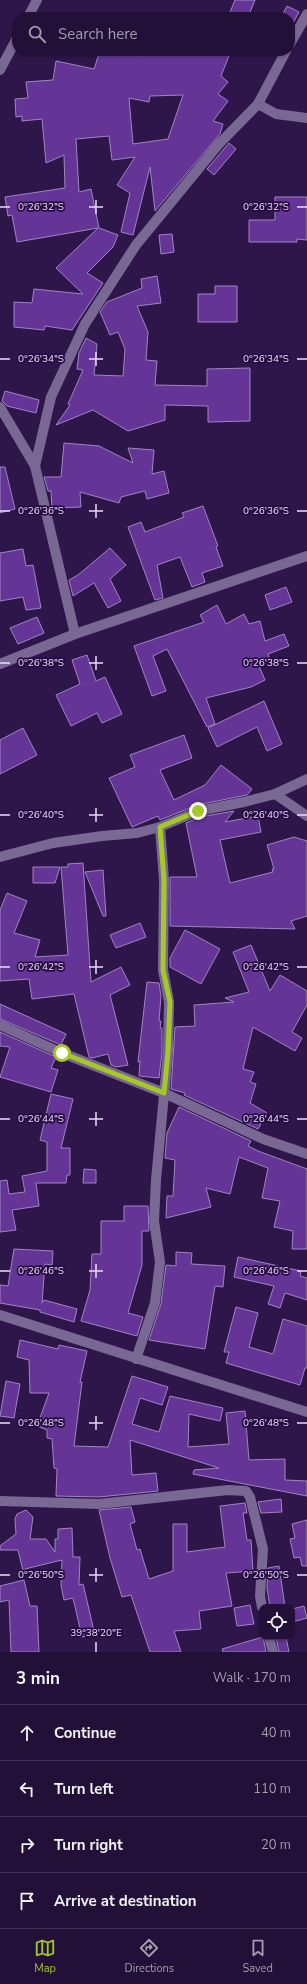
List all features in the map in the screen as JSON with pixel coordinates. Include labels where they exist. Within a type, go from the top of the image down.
[{"type":"street","points":[[31,12],[37,0]]},
{"type":"street","points":[[295,35],[307,14]]},
{"type":"street","points":[[0,70],[12,47]]},
{"type":"street","points":[[35,466],[51,398],[85,324],[136,245],[218,145],[258,104],[283,56]]},
{"type":"street","points":[[258,104],[276,114],[307,118]]},
{"type":"street","points":[[0,408],[35,466],[75,634]]},
{"type":"street","points":[[0,664],[75,634],[307,556]]},
{"type":"street","points":[[0,857],[53,843],[137,833],[160,827],[198,811],[275,794],[307,779]]},
{"type":"street","points":[[275,794],[307,816]]},
{"type":"street","points":[[136,1359],[155,1303],[160,1262],[154,1221],[168,1052],[170,1002],[163,970],[164,880],[160,827]]},
{"type":"street","points":[[0,1025],[62,1053],[164,1093],[263,1139],[307,1154]]},
{"type":"street","points":[[0,1315],[307,1412]]},
{"type":"street","points":[[0,1501],[99,1504],[228,1490],[246,1491],[250,1497],[263,1549],[260,1596],[261,1604]]},
{"type":"street","points":[[271,1640],[273,1652]]},
{"type":"building","points":[[235,0],[255,0],[250,12],[230,12]]},
{"type":"building","points":[[287,6],[299,12],[295,19],[295,12],[284,12]]},
{"type":"building","points":[[98,56],[229,56],[221,76],[228,82],[218,94],[228,101],[213,121],[223,124],[220,134],[155,211],[150,167],[133,235],[121,232],[130,193],[117,185],[135,157],[112,160],[109,136],[76,139],[79,192],[91,189],[99,228],[118,235],[113,247],[87,273],[103,283],[72,330],[45,326],[44,330],[14,327],[14,302],[32,303],[34,289],[83,294],[56,268],[98,228],[17,242],[12,215],[8,216],[5,197],[65,188],[64,155],[46,163],[42,119],[22,121],[22,116],[16,117],[15,99],[28,98],[26,82],[53,80],[56,61],[94,69]],"holes":[[[183,95],[168,139],[133,144],[129,98],[149,102],[150,96]]]},
{"type":"building","points":[[229,143],[236,149],[214,175],[207,169]]},
{"type":"building","points":[[275,197],[307,197],[307,240],[297,239],[297,242],[249,242],[249,220],[275,220]]},
{"type":"building","points":[[172,234],[174,252],[161,254],[159,235]]},
{"type":"building","points":[[157,276],[161,303],[137,306],[148,332],[146,360],[157,361],[155,385],[207,386],[207,369],[250,368],[250,421],[208,422],[208,406],[165,405],[165,420],[128,431],[93,410],[56,425],[70,405],[68,404],[83,370],[77,369],[79,353],[86,338],[97,344],[94,375],[123,376],[125,349],[118,332],[110,335],[100,312],[107,302],[142,288],[141,279]]},
{"type":"building","points":[[215,286],[237,286],[237,322],[198,322],[198,294],[215,294]]},
{"type":"building","points":[[5,391],[39,400],[36,413],[7,406],[2,401]]},
{"type":"building","points":[[64,443],[99,446],[133,463],[128,448],[154,450],[152,474],[164,471],[169,493],[147,499],[145,491],[121,497],[119,503],[80,492],[81,507],[52,508],[51,491],[48,491],[44,477],[61,477]]},
{"type":"building","points":[[0,467],[5,467],[15,509],[0,513]]},
{"type":"building","points":[[203,506],[218,546],[216,547],[223,566],[202,573],[205,582],[192,587],[180,557],[157,565],[163,598],[155,600],[128,527],[141,522],[145,532],[184,517],[182,513]]},
{"type":"building","points":[[110,548],[126,565],[110,579],[121,601],[108,608],[94,583],[73,596],[69,580],[78,575]]},
{"type":"building","points":[[23,549],[26,566],[33,565],[41,608],[26,610],[23,597],[0,601],[0,553]]},
{"type":"building","points":[[286,587],[292,602],[270,610],[265,595]]},
{"type":"building","points":[[217,605],[226,624],[244,614],[249,624],[260,621],[265,641],[284,634],[289,646],[268,654],[271,663],[259,666],[265,680],[251,687],[206,698],[215,724],[207,727],[167,649],[153,656],[166,691],[152,696],[134,646],[204,622],[200,615]]},
{"type":"building","points":[[37,617],[44,633],[18,644],[10,628]]},
{"type":"building","points":[[87,655],[96,681],[105,677],[122,714],[102,723],[97,713],[71,726],[56,695],[80,684],[72,660]]},
{"type":"building","points":[[264,701],[282,744],[267,751],[257,727],[217,747],[208,728]]},
{"type":"building","points":[[23,728],[37,755],[0,774],[0,740]]},
{"type":"building","points":[[184,735],[192,758],[160,770],[174,800],[205,785],[221,765],[252,789],[247,795],[197,805],[160,820],[158,816],[132,827],[109,778],[135,767],[130,755]]},
{"type":"building","points":[[234,811],[225,822],[258,816],[261,832],[220,840],[230,883],[273,872],[272,869],[274,869],[267,845],[294,837],[307,841],[307,916],[291,921],[295,929],[170,926],[170,877],[197,877],[186,823],[200,817]]},
{"type":"building","points":[[83,863],[91,982],[121,967],[130,985],[110,995],[128,1065],[116,1067],[111,1065],[108,1054],[92,1058],[89,1057],[74,994],[32,999],[29,979],[0,981],[0,910],[7,893],[27,901],[14,933],[40,940],[35,957],[68,955],[61,867],[68,867],[68,864]]},
{"type":"building","points":[[33,867],[60,867],[55,883],[33,883]]},
{"type":"building","points":[[103,870],[106,916],[103,916],[85,872]]},
{"type":"building","points":[[140,923],[146,937],[116,948],[110,935]]},
{"type":"building","points":[[185,930],[220,949],[201,984],[170,967],[170,958]]},
{"type":"building","points":[[251,945],[270,991],[280,975],[307,991],[307,1005],[292,1032],[302,1038],[295,1051],[253,1027],[243,1069],[254,1072],[250,1082],[256,1084],[250,1103],[267,1113],[258,1129],[184,1095],[185,1093],[171,1089],[175,1027],[195,1026],[194,1005],[234,1002],[225,998],[249,992],[233,952]]},
{"type":"building","points":[[147,982],[159,983],[161,996],[159,1021],[161,1021],[160,1028],[162,1028],[162,1052],[159,1078],[139,1076],[140,1061],[138,1062]]},
{"type":"building","points":[[0,1004],[66,1034],[61,1045],[0,1019]]},
{"type":"building","points":[[0,1032],[56,1057],[51,1068],[58,1070],[51,1092],[0,1077],[10,1047],[0,1046]]},
{"type":"building","points":[[51,1094],[73,1099],[61,1148],[70,1148],[70,1175],[67,1175],[66,1183],[36,1183],[39,1206],[12,1210],[16,1230],[0,1232],[0,1181],[7,1180],[9,1194],[25,1192],[22,1176],[47,1171],[47,1142],[40,1140]]},
{"type":"building","points":[[179,1107],[251,1141],[248,1146],[258,1151],[307,1169],[307,1249],[292,1249],[293,1231],[274,1227],[280,1201],[262,1198],[268,1168],[239,1157],[230,1194],[206,1188],[211,1207],[166,1218],[167,1196],[173,1196],[175,1160],[165,1158],[167,1133]]},
{"type":"building","points":[[84,1169],[96,1170],[96,1183],[83,1183]]},
{"type":"building","points":[[124,1206],[148,1206],[149,1231],[142,1231],[142,1265],[128,1313],[143,1317],[137,1336],[81,1321],[90,1290],[92,1254],[101,1254],[101,1221],[124,1221]]},
{"type":"building","points":[[14,1249],[53,1251],[52,1265],[45,1264],[42,1303],[44,1300],[77,1309],[74,1322],[40,1312],[40,1310],[0,1303],[0,1285],[8,1286]]},
{"type":"building","points":[[176,1252],[192,1253],[191,1264],[225,1266],[223,1287],[215,1286],[205,1349],[149,1340],[161,1304],[166,1265],[176,1266]]},
{"type":"building","points":[[238,1257],[301,1271],[300,1276],[307,1278],[307,1300],[285,1293],[280,1308],[268,1304],[274,1286],[234,1277]]},
{"type":"building","points":[[236,1307],[258,1313],[249,1347],[273,1354],[283,1319],[307,1326],[307,1368],[305,1368],[300,1385],[226,1363],[229,1352],[224,1352]]},
{"type":"building","points":[[20,1340],[58,1349],[59,1345],[87,1351],[80,1382],[82,1382],[74,1446],[108,1447],[132,1376],[168,1387],[162,1405],[140,1398],[132,1424],[159,1432],[170,1396],[223,1408],[220,1421],[189,1414],[188,1447],[229,1444],[226,1413],[245,1411],[249,1460],[285,1459],[285,1480],[307,1481],[307,1496],[193,1474],[194,1470],[219,1468],[130,1440],[132,1475],[156,1473],[158,1491],[99,1497],[56,1496],[57,1469],[54,1468],[52,1439],[47,1438],[47,1430],[37,1426],[49,1393],[30,1393],[29,1360],[17,1357]]},
{"type":"building","points":[[6,1381],[20,1384],[14,1418],[0,1416]]},
{"type":"building","points":[[281,1499],[282,1512],[261,1513],[258,1502]]},
{"type":"building","points":[[245,1503],[247,1513],[243,1513],[247,1540],[251,1540],[253,1571],[226,1573],[232,1606],[199,1611],[201,1629],[174,1631],[181,1652],[150,1652],[131,1595],[122,1597],[110,1558],[99,1510],[131,1507],[135,1522],[130,1524],[137,1550],[140,1549],[149,1579],[173,1571],[173,1524],[187,1524],[187,1552],[225,1547],[220,1506]]},
{"type":"building","points":[[26,1510],[33,1517],[30,1539],[46,1539],[55,1552],[55,1539],[58,1539],[58,1529],[72,1528],[73,1557],[80,1557],[79,1585],[83,1584],[95,1635],[82,1637],[73,1598],[64,1600],[61,1585],[62,1560],[25,1569],[24,1575],[18,1550],[0,1550],[0,1546],[16,1534],[15,1519],[17,1514]]},
{"type":"building","points":[[307,1520],[307,1566],[302,1566],[300,1557],[294,1558],[290,1539],[295,1538],[292,1524]]},
{"type":"building","points":[[279,1566],[285,1604],[270,1604],[267,1588],[268,1568]]},
{"type":"building","points":[[24,1580],[30,1606],[37,1606],[39,1652],[11,1652],[9,1600],[0,1602],[0,1586]]},
{"type":"building","points":[[250,1605],[254,1624],[237,1626],[234,1608]]},
{"type":"building","points":[[304,1606],[307,1618],[295,1621],[295,1608]]},
{"type":"building","points":[[259,1638],[259,1640],[264,1640],[266,1652],[223,1652],[222,1649]]},
{"type":"building","points":[[277,1640],[287,1640],[289,1652],[279,1652]]},
{"type":"route","points":[[62,1053],[164,1093],[168,1052],[170,1002],[163,970],[162,945],[164,880],[160,827],[198,811]]}]
